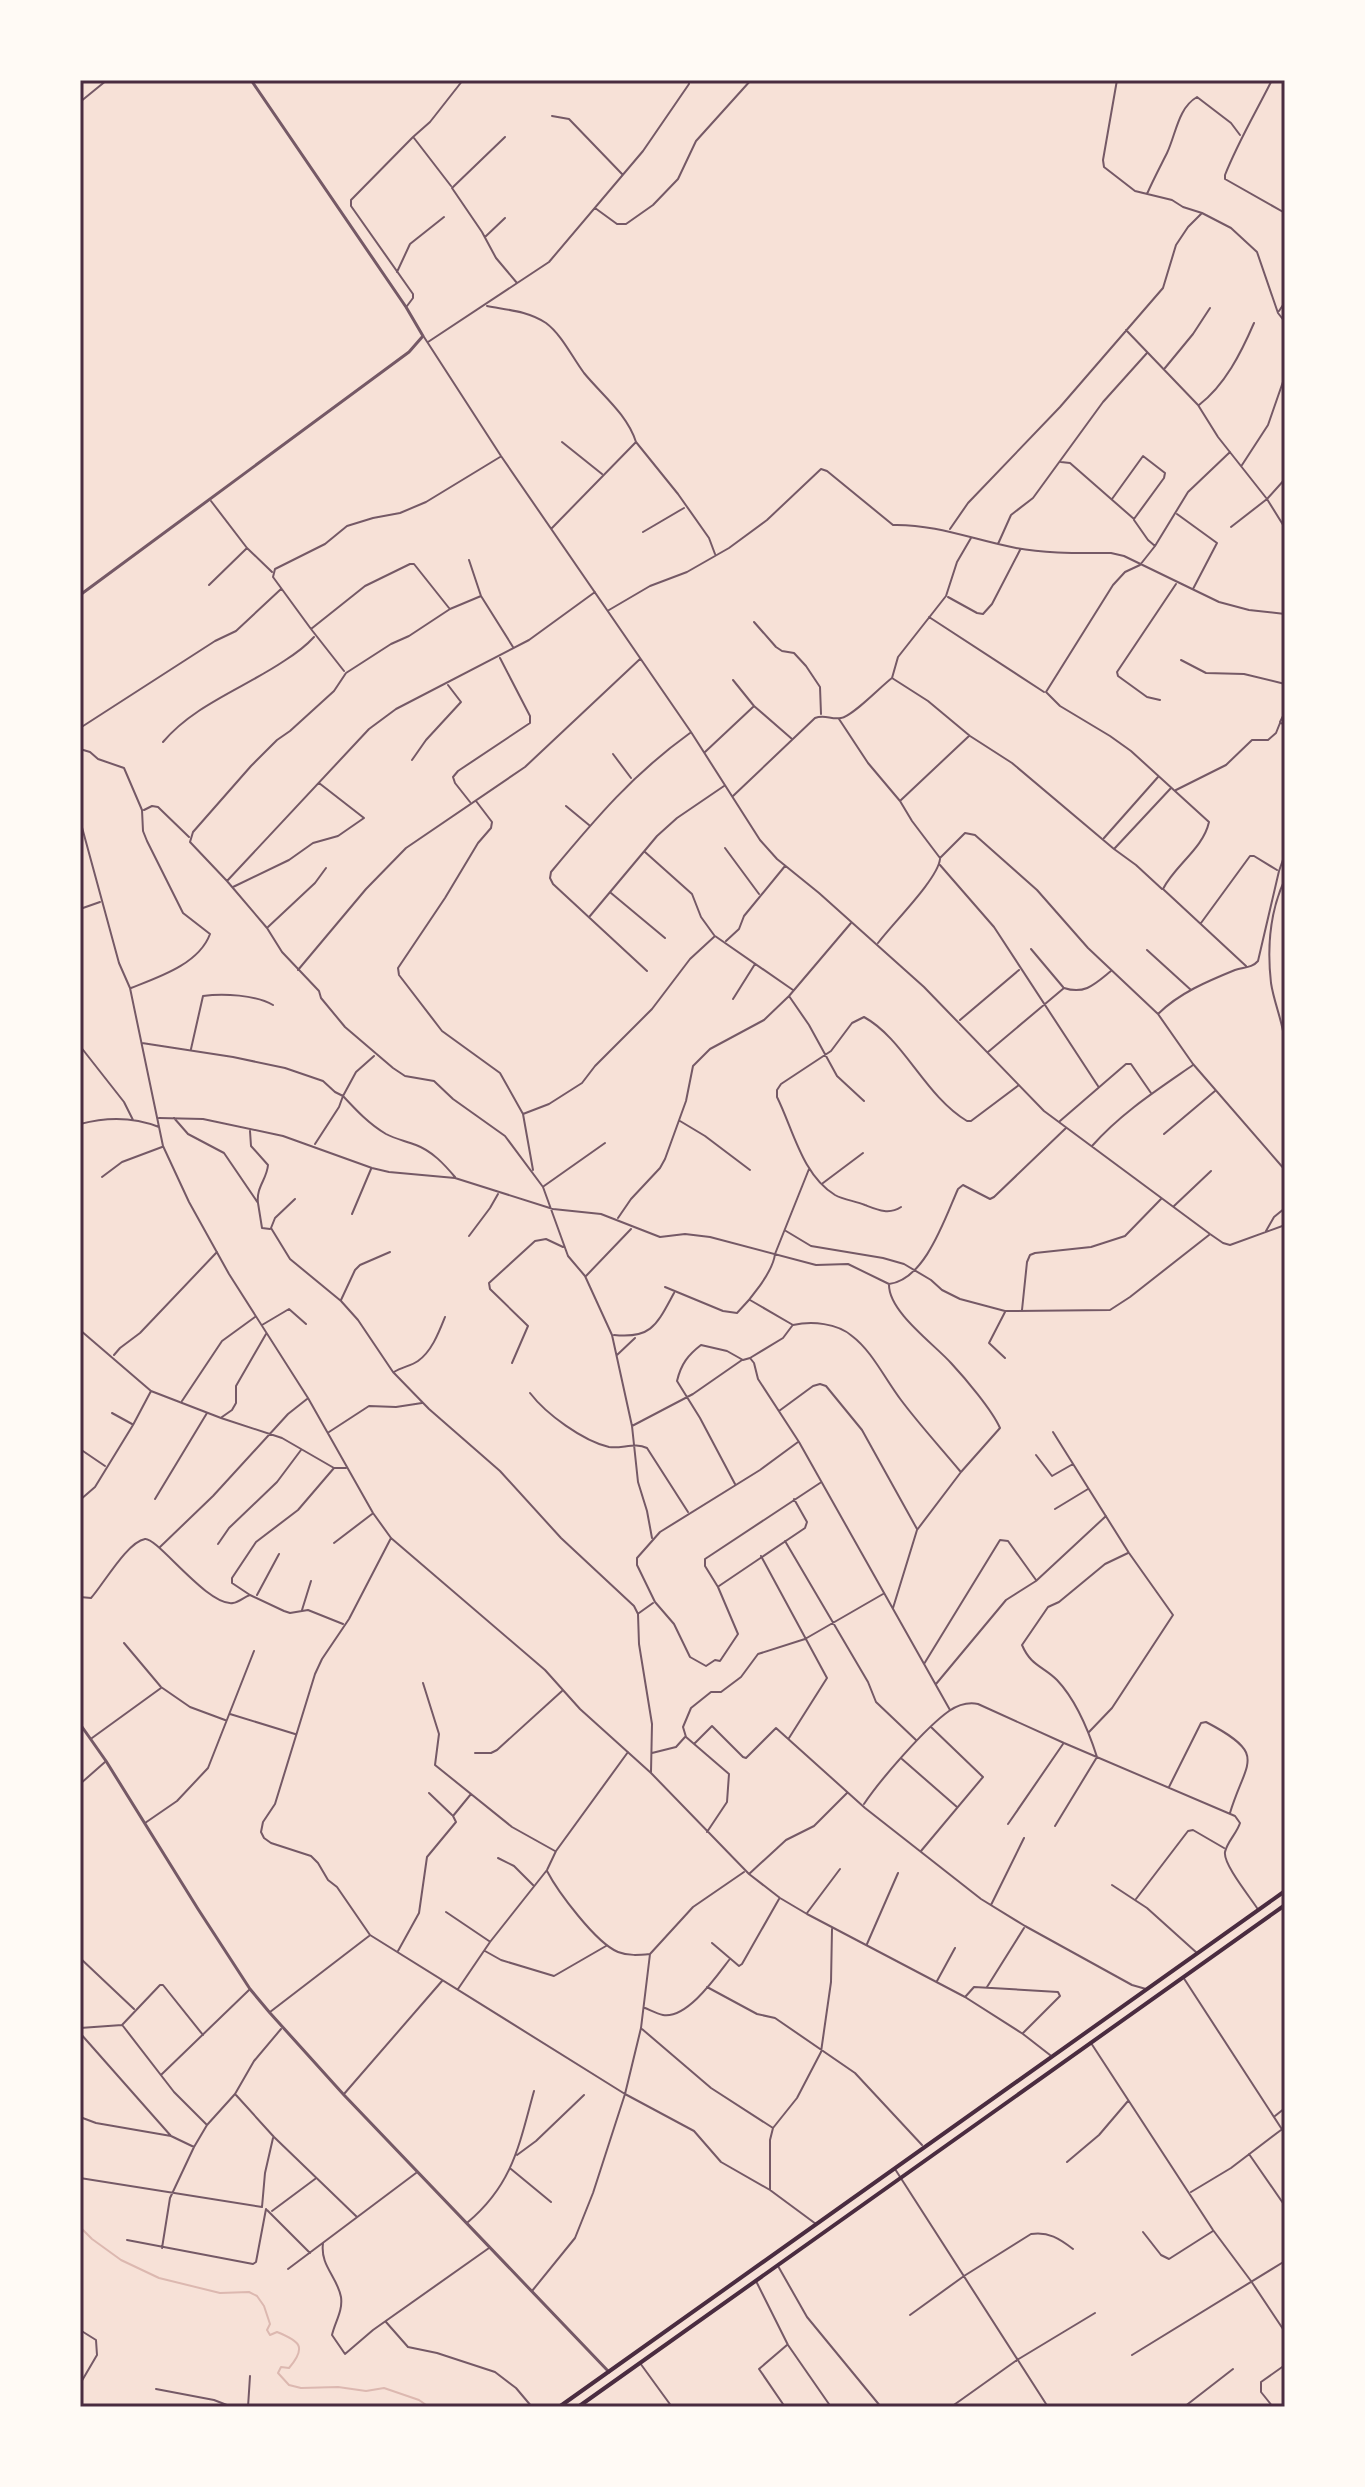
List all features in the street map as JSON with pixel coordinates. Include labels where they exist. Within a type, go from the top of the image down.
[{"type":"main road","points":[[559,2407],[1053,2057],[1132,1995],[1147,1989],[1285,1891]]},
{"type":"main road","points":[[578,2407],[1285,1905]]},
{"type":"street","points":[[80,102],[107,80]]},
{"type":"street","points":[[251,80],[406,307],[501,456],[691,732],[760,840],[785,866],[878,944],[959,1022],[1044,1111],[1091,1147],[1223,1243],[1230,1245],[1285,1225]]},
{"type":"street","points":[[406,307],[413,294],[351,206],[351,200],[441,110],[463,80]]},
{"type":"street","points":[[427,343],[549,262],[643,151],[689,80]]},
{"type":"street","points":[[595,208],[617,224],[626,224],[653,205],[678,179],[696,141],[751,80]]},
{"type":"street","points":[[1117,80],[1103,165],[1135,191],[1172,200],[1231,228],[1257,252],[1278,313],[1285,322]]},
{"type":"street","points":[[1272,80],[1254,118],[1241,136],[1225,179],[1285,213]]},
{"type":"street","points":[[1146,195],[1192,98],[1197,97],[1231,123],[1241,136]]},
{"type":"street","points":[[552,116],[569,119],[622,174]]},
{"type":"street","points":[[413,137],[452,188],[496,258],[518,284]]},
{"type":"street","points":[[452,188],[505,137]]},
{"type":"street","points":[[949,530],[968,503],[1060,407],[1163,288],[1176,245],[1202,213]]},
{"type":"street","points":[[397,274],[410,244],[444,217]]},
{"type":"street","points":[[484,238],[505,218]]},
{"type":"street","points":[[1278,313],[1285,302]]},
{"type":"street","points":[[486,305],[525,312],[551,328],[583,372],[615,406],[636,442],[709,538],[715,555]]},
{"type":"street","points":[[1164,369],[1210,308]]},
{"type":"street","points":[[1198,405],[1210,396],[1242,352],[1254,323]]},
{"type":"street","points":[[1126,329],[1198,405],[1285,528]]},
{"type":"street","points":[[80,595],[409,352],[423,336]]},
{"type":"street","points":[[998,544],[1011,515],[1033,498],[1103,402],[1148,352]]},
{"type":"street","points":[[1242,466],[1268,425],[1285,376]]},
{"type":"street","points":[[562,442],[603,475]]},
{"type":"street","points":[[551,529],[636,442]]},
{"type":"street","points":[[1046,692],[1113,585],[1125,572],[1140,565],[1188,492],[1230,452]]},
{"type":"street","points":[[273,573],[275,569],[325,544],[347,526],[400,513],[426,502],[501,456]]},
{"type":"street","points":[[1112,499],[1143,456],[1165,473],[1134,519]]},
{"type":"street","points":[[1060,462],[1070,463],[1112,499],[1134,519],[1155,546]]},
{"type":"street","points":[[608,611],[650,586],[687,572],[729,548],[767,520],[821,469],[893,525],[949,530],[1020,549],[1111,553],[1124,556],[1219,602],[1249,610],[1285,614]]},
{"type":"street","points":[[1231,527],[1267,499],[1285,479]]},
{"type":"street","points":[[210,500],[247,548],[273,573],[314,636],[346,673]]},
{"type":"street","points":[[643,532],[685,507]]},
{"type":"street","points":[[1176,514],[1217,543],[1192,591]]},
{"type":"street","points":[[821,715],[839,719],[849,715],[892,678],[898,657],[946,596],[957,562],[971,538]]},
{"type":"street","points":[[209,585],[247,548]]},
{"type":"street","points":[[946,596],[983,614],[992,604],[1020,549]]},
{"type":"street","points":[[469,560],[481,596],[514,648]]},
{"type":"street","points":[[311,629],[365,586],[410,564],[414,564],[450,609]]},
{"type":"street","points":[[1160,700],[1147,697],[1118,676],[1117,672],[1176,583]]},
{"type":"street","points":[[80,728],[215,641],[236,631],[282,588]]},
{"type":"street","points":[[227,881],[369,729],[396,709],[514,648],[595,592]]},
{"type":"street","points":[[189,837],[259,757],[334,691],[346,673],[450,609],[481,596]]},
{"type":"street","points":[[928,616],[1120,743],[1206,817],[1209,826],[1203,838],[1163,889]]},
{"type":"street","points":[[732,797],[821,715],[820,687],[806,666],[794,653],[776,647],[754,622]]},
{"type":"street","points":[[163,742],[184,720],[260,677],[307,645],[314,636]]},
{"type":"street","points":[[471,803],[453,777],[530,723],[530,716],[499,657]]},
{"type":"street","points":[[298,970],[387,867],[420,837],[525,767],[641,658]]},
{"type":"street","points":[[1181,660],[1206,673],[1244,674],[1285,684]]},
{"type":"street","points":[[892,678],[1012,763],[1136,865],[1246,966]]},
{"type":"street","points":[[733,680],[754,706],[792,740]]},
{"type":"street","points":[[412,760],[461,702],[447,684]]},
{"type":"street","points":[[704,753],[754,706]]},
{"type":"street","points":[[1114,849],[1173,789],[1226,765],[1252,740],[1268,740],[1276,733],[1285,712]]},
{"type":"street","points":[[839,719],[868,763],[900,801],[940,858],[940,865],[878,944]]},
{"type":"street","points":[[1280,723],[1285,724]]},
{"type":"street","points":[[647,971],[553,884],[551,872],[632,779],[658,755],[691,732]]},
{"type":"street","points":[[900,801],[970,736]]},
{"type":"street","points":[[80,749],[124,768],[142,810],[147,841],[183,913],[210,934],[190,960],[130,988]]},
{"type":"street","points":[[613,754],[632,779]]},
{"type":"street","points":[[1102,839],[1159,776]]},
{"type":"street","points":[[232,888],[289,860],[313,843],[338,836],[364,818],[317,782]]},
{"type":"street","points":[[590,916],[644,851],[677,818],[725,785]]},
{"type":"street","points":[[475,800],[492,822],[491,828],[478,843],[398,968],[399,975],[442,1031],[500,1073],[523,1114],[534,1173]]},
{"type":"street","points":[[566,806],[590,826]]},
{"type":"street","points":[[142,810],[158,807],[189,837],[190,842],[267,928],[282,952],[319,991],[321,998],[345,1027],[405,1076],[434,1081],[453,1099],[505,1136],[534,1173],[553,1209],[568,1256],[585,1276],[612,1335],[632,1426],[638,1482],[652,1538]]},
{"type":"street","points":[[80,820],[119,963],[130,988],[163,1146],[189,1202],[218,1252],[308,1398],[373,1513],[391,1538],[520,1648],[607,1734],[629,1751],[745,1871],[807,1914],[965,1997],[1053,2057]]},
{"type":"street","points":[[940,858],[965,833],[975,835],[1037,890],[1088,948],[1158,1014],[1193,1064],[1285,1170]]},
{"type":"street","points":[[725,848],[760,895]]},
{"type":"street","points":[[644,851],[692,894],[701,917],[715,936],[794,991]]},
{"type":"street","points":[[1158,1014],[1191,990],[1246,966],[1254,966],[1258,961],[1285,854]]},
{"type":"street","points":[[1200,924],[1250,856],[1279,871]]},
{"type":"street","points":[[940,865],[994,927],[1098,1086]]},
{"type":"street","points":[[725,942],[739,929],[744,916],[785,866]]},
{"type":"street","points":[[267,928],[315,883],[326,868]]},
{"type":"street","points":[[1285,879],[1272,917],[1270,950],[1271,984],[1285,1043]]},
{"type":"street","points":[[611,892],[665,938]]},
{"type":"street","points":[[80,909],[101,901]]},
{"type":"street","points":[[617,1218],[660,1168],[686,1101],[693,1066],[710,1049],[764,1020],[794,991],[852,922]]},
{"type":"street","points":[[523,1114],[549,1104],[582,1083],[652,1009],[690,959],[715,936]]},
{"type":"street","points":[[1031,949],[1064,988],[1076,992],[1093,986],[1112,971]]},
{"type":"street","points":[[1147,950],[1191,990]]},
{"type":"street","points":[[733,999],[755,963]]},
{"type":"street","points":[[959,1022],[1020,969]]},
{"type":"street","points":[[987,1053],[1064,988]]},
{"type":"street","points":[[190,1050],[203,996],[264,1000],[273,1005]]},
{"type":"street","points":[[789,996],[842,1082],[864,1101]]},
{"type":"street","points":[[901,1207],[895,1211],[881,1211],[836,1195],[822,1184],[809,1168],[777,1097],[781,1084],[824,1056],[841,1040],[852,1023],[864,1017],[882,1031],[932,1090],[967,1121],[1020,1085]]},
{"type":"street","points":[[141,1043],[233,1057],[310,1075],[343,1096],[376,1128],[390,1137],[431,1153],[455,1178]]},
{"type":"street","points":[[80,1046],[124,1102],[133,1120]]},
{"type":"street","points":[[314,1146],[339,1107],[356,1072],[376,1055]]},
{"type":"street","points":[[1059,1122],[1126,1064],[1131,1064],[1151,1093]]},
{"type":"street","points":[[1091,1147],[1109,1127],[1193,1064]]},
{"type":"street","points":[[1164,1134],[1216,1090]]},
{"type":"street","points":[[173,1117],[188,1134],[224,1153],[258,1203]]},
{"type":"street","points":[[158,1118],[203,1119],[283,1136],[372,1168],[404,1175],[455,1178],[553,1209],[617,1218],[632,1228],[660,1237],[685,1234],[710,1237],[816,1265],[848,1264],[889,1284],[908,1278],[916,1271],[958,1189],[963,1185],[990,1199],[994,1197],[1066,1128]]},
{"type":"street","points":[[80,1124],[133,1120],[160,1128]]},
{"type":"street","points":[[679,1121],[705,1136],[750,1170]]},
{"type":"street","points":[[250,1130],[251,1146],[268,1165],[257,1194],[262,1228],[271,1228]]},
{"type":"street","points":[[543,1187],[605,1143]]},
{"type":"street","points":[[102,1177],[122,1162],[163,1146]]},
{"type":"street","points":[[822,1184],[863,1153]]},
{"type":"street","points":[[352,1214],[372,1168]]},
{"type":"street","points":[[665,1287],[723,1311],[737,1313],[774,1265],[775,1254],[809,1168]]},
{"type":"street","points":[[1173,1207],[1211,1171]]},
{"type":"street","points":[[469,1236],[498,1192]]},
{"type":"street","points":[[1022,1310],[1030,1255],[1091,1247],[1125,1236],[1162,1198]]},
{"type":"street","points":[[271,1228],[275,1218],[295,1199]]},
{"type":"street","points":[[1266,1231],[1274,1217],[1285,1208]]},
{"type":"street","points":[[271,1228],[290,1259],[341,1301],[358,1320],[393,1372],[500,1471],[561,1538],[623,1594],[638,1614],[639,1644],[652,1724],[651,1773]]},
{"type":"street","points":[[585,1276],[632,1228]]},
{"type":"street","points":[[786,1231],[811,1246],[904,1264],[960,1299],[1005,1311],[1110,1310],[1210,1234]]},
{"type":"street","points":[[512,1363],[528,1326],[490,1289],[489,1283],[535,1241],[546,1239],[565,1248]]},
{"type":"street","points":[[113,1357],[218,1252]]},
{"type":"street","points":[[341,1301],[355,1270],[390,1252]]},
{"type":"street","points":[[889,1284],[889,1292],[907,1320],[950,1362],[1000,1425],[1000,1431],[961,1472],[917,1530],[892,1609]]},
{"type":"street","points":[[617,1355],[649,1329],[675,1292]]},
{"type":"street","points":[[750,1300],[793,1325],[820,1324],[841,1329],[853,1336],[961,1472]]},
{"type":"street","points":[[262,1326],[289,1309],[306,1324]]},
{"type":"street","points":[[1005,1311],[989,1343],[1005,1358]]},
{"type":"street","points":[[181,1403],[222,1341],[256,1316]]},
{"type":"street","points":[[393,1372],[417,1362],[436,1339],[445,1317]]},
{"type":"street","points":[[632,1426],[687,1397],[783,1338],[793,1325]]},
{"type":"street","points":[[80,1330],[151,1391],[269,1434],[334,1468],[347,1468]]},
{"type":"street","points":[[221,1418],[236,1403],[236,1386],[267,1333]]},
{"type":"street","points":[[612,1335],[636,1337]]},
{"type":"street","points":[[735,1484],[677,1381],[689,1354],[701,1345],[727,1351],[743,1360]]},
{"type":"street","points":[[750,1358],[758,1379],[799,1442],[950,1710]]},
{"type":"street","points":[[778,1412],[813,1386],[826,1386],[862,1430],[917,1530]]},
{"type":"street","points":[[80,1499],[95,1487],[151,1391]]},
{"type":"street","points":[[530,1393],[538,1404],[581,1434],[608,1446],[641,1445],[647,1448],[688,1513]]},
{"type":"street","points":[[159,1548],[213,1496],[288,1414],[308,1398]]},
{"type":"street","points":[[327,1433],[369,1406],[396,1407],[423,1403]]},
{"type":"street","points":[[155,1499],[207,1412]]},
{"type":"street","points":[[112,1413],[133,1425]]},
{"type":"street","points":[[1053,1432],[1173,1618],[1112,1708],[1089,1732]]},
{"type":"street","points":[[799,1442],[652,1538],[639,1554],[637,1561],[655,1602],[672,1621],[690,1657],[707,1666],[715,1660],[720,1661],[738,1634],[718,1587],[705,1566],[705,1559],[822,1482]]},
{"type":"street","points":[[80,1449],[107,1467]]},
{"type":"street","points":[[218,1544],[229,1528],[277,1482],[301,1449]]},
{"type":"street","points":[[1036,1455],[1052,1476],[1073,1464]]},
{"type":"street","points":[[334,1468],[298,1510],[256,1542],[231,1580],[250,1595],[284,1611],[318,1613],[345,1625]]},
{"type":"street","points":[[1055,1509],[1089,1488]]},
{"type":"street","points":[[718,1587],[807,1525],[794,1499]]},
{"type":"street","points":[[334,1543],[373,1513]]},
{"type":"street","points":[[935,1685],[1006,1600],[1036,1581],[1106,1516]]},
{"type":"street","points":[[391,1538],[315,1674],[275,1804],[263,1822],[261,1832],[264,1838],[311,1856],[370,1935],[625,2094],[694,2131],[721,2162],[770,2190],[817,2224]]},
{"type":"street","points":[[80,1597],[91,1598],[135,1545],[144,1539],[222,1601],[235,1603],[250,1595]]},
{"type":"street","points":[[924,1665],[1000,1540],[1008,1541],[1036,1581]]},
{"type":"street","points":[[785,1541],[868,1682],[874,1699],[917,1741]]},
{"type":"street","points":[[1055,1826],[1097,1757],[1089,1732],[1056,1679],[1028,1658],[1022,1645],[1048,1607],[1057,1604],[1105,1564],[1129,1553]]},
{"type":"street","points":[[256,1597],[279,1554]]},
{"type":"street","points":[[761,1556],[827,1678],[789,1739]]},
{"type":"street","points":[[302,1611],[311,1581]]},
{"type":"street","points":[[707,1832],[727,1802],[729,1774],[686,1737],[683,1727],[691,1708],[711,1692],[721,1692],[741,1677],[758,1654],[805,1639],[884,1594]]},
{"type":"street","points":[[638,1614],[655,1602]]},
{"type":"street","points":[[124,1643],[161,1687],[190,1707],[227,1721]]},
{"type":"street","points":[[144,1823],[177,1801],[208,1768],[254,1651]]},
{"type":"street","points":[[423,1683],[439,1734],[435,1765],[512,1827],[556,1851]]},
{"type":"street","points":[[91,1739],[161,1687]]},
{"type":"street","points":[[475,1753],[497,1750],[563,1690]]},
{"type":"street","points":[[864,1806],[931,1727],[950,1710],[970,1702],[978,1704],[1235,1816],[1240,1823],[1226,1849],[1226,1861],[1259,1910]]},
{"type":"street","points":[[230,1714],[293,1735],[297,1733]]},
{"type":"street","points":[[1168,1789],[1201,1723],[1206,1722],[1230,1736],[1249,1755],[1249,1766],[1230,1813]]},
{"type":"street","points":[[80,1724],[250,1989],[344,2095],[609,2372]]},
{"type":"street","points":[[695,1743],[712,1726],[744,1758],[774,1728],[864,1806],[990,1905],[1132,1985],[1147,1989]]},
{"type":"street","points":[[920,1851],[983,1777],[931,1727]]},
{"type":"street","points":[[652,1753],[676,1747],[686,1737]]},
{"type":"street","points":[[1008,1824],[1064,1743]]},
{"type":"street","points":[[458,1989],[490,1942],[547,1870],[556,1851],[629,1751]]},
{"type":"street","points":[[902,1759],[958,1808]]},
{"type":"street","points":[[80,1784],[106,1761]]},
{"type":"street","points":[[749,1874],[786,1840],[814,1826],[848,1792]]},
{"type":"street","points":[[397,1952],[419,1913],[427,1857],[456,1822],[429,1793]]},
{"type":"street","points":[[453,1816],[471,1793]]},
{"type":"street","points":[[1136,1899],[1190,1830],[1226,1849]]},
{"type":"street","points":[[990,1905],[1024,1838]]},
{"type":"street","points":[[498,1858],[514,1866],[534,1885]]},
{"type":"street","points":[[807,1914],[840,1869]]},
{"type":"street","points":[[547,1870],[558,1890],[606,1945],[619,1953],[650,1954]]},
{"type":"street","points":[[532,2292],[579,2231],[625,2094],[641,2028],[650,1954],[693,1907],[745,1871]]},
{"type":"street","points":[[866,1945],[898,1873]]},
{"type":"street","points":[[1112,1885],[1136,1899],[1198,1954]]},
{"type":"street","points":[[712,1943],[735,1965],[742,1964],[780,1898]]},
{"type":"street","points":[[446,1912],[490,1942]]},
{"type":"street","points":[[986,1988],[1025,1926]]},
{"type":"street","points":[[770,2190],[769,2158],[773,2128],[797,2098],[821,2052],[831,1982],[832,1928]]},
{"type":"street","points":[[270,2013],[370,1935]]},
{"type":"street","points":[[484,1951],[501,1960],[554,1976],[606,1945]]},
{"type":"street","points":[[936,1982],[955,1948]]},
{"type":"street","points":[[80,1958],[135,2011]]},
{"type":"street","points":[[643,2008],[670,2015],[693,2002],[729,1960]]},
{"type":"street","points":[[1183,1977],[1285,2134]]},
{"type":"street","points":[[344,2095],[442,1980]]},
{"type":"street","points":[[80,2028],[122,2025],[158,1986],[163,1985],[203,2035]]},
{"type":"street","points":[[1132,1985],[1132,1995]]},
{"type":"street","points":[[707,1987],[757,2014],[775,2018],[860,2078],[925,2148]]},
{"type":"street","points":[[965,1997],[971,1987],[1060,1994],[1023,2034]]},
{"type":"street","points":[[161,2075],[250,1989]]},
{"type":"street","points":[[122,2025],[174,2092],[207,2125]]},
{"type":"street","points":[[162,2248],[169,2201],[194,2147],[207,2125],[235,2094],[254,2061],[282,2028]]},
{"type":"street","points":[[641,2028],[711,2088],[773,2128]]},
{"type":"street","points":[[80,2033],[171,2136]]},
{"type":"street","points":[[1091,2042],[1213,2230],[1285,2332]]},
{"type":"street","points":[[466,2223],[491,2200],[510,2168],[534,2091]]},
{"type":"street","points":[[235,2094],[274,2137],[357,2217]]},
{"type":"street","points":[[516,2156],[584,2095]]},
{"type":"street","points":[[1067,2162],[1099,2135],[1129,2100]]},
{"type":"street","points":[[1274,2117],[1285,2108]]},
{"type":"street","points":[[80,2117],[96,2123],[171,2136],[194,2147]]},
{"type":"street","points":[[1189,2193],[1231,2168],[1282,2129]]},
{"type":"street","points":[[262,2207],[265,2173],[274,2137]]},
{"type":"street","points":[[1248,2153],[1285,2206]]},
{"type":"street","points":[[510,2168],[551,2202]]},
{"type":"street","points":[[895,2169],[1048,2407]]},
{"type":"street","points":[[288,2269],[417,2172]]},
{"type":"street","points":[[80,2178],[262,2207],[310,2253]]},
{"type":"street","points":[[127,2240],[253,2264],[268,2211],[316,2179]]},
{"type":"street","points":[[1143,2232],[1161,2255],[1169,2259],[1213,2230]]},
{"type":"street","points":[[910,2315],[1031,2234],[1040,2232],[1053,2236],[1073,2249]]},
{"type":"street","points":[[323,2243],[323,2260],[337,2285],[341,2302],[332,2335],[345,2354],[385,2321],[489,2248]]},
{"type":"street","points":[[1132,2355],[1285,2261]]},
{"type":"street","points":[[778,2265],[807,2317],[881,2407]]},
{"type":"street","points":[[755,2280],[788,2345],[831,2407]]},
{"type":"street","points":[[951,2407],[1017,2360],[1095,2313]]},
{"type":"street","points":[[385,2321],[408,2347],[495,2372],[516,2388],[532,2407]]},
{"type":"street","points":[[80,2330],[96,2340],[98,2349],[80,2384]]},
{"type":"street","points":[[785,2407],[759,2369],[788,2345]]},
{"type":"street","points":[[640,2363],[672,2407]]},
{"type":"street","points":[[1273,2407],[1261,2392],[1261,2382],[1285,2365]]},
{"type":"street","points":[[1184,2407],[1233,2369]]},
{"type":"street","points":[[248,2407],[250,2376]]},
{"type":"street","points":[[156,2389],[214,2400],[232,2407]]},
{"type":"waterway","points":[[80,2227],[121,2260],[159,2278],[220,2293],[249,2292],[257,2296],[264,2306],[270,2335],[277,2332],[291,2338],[298,2346],[295,2361],[289,2368],[281,2367],[278,2373],[289,2385],[366,2391],[384,2388],[419,2400],[429,2407]]}]
